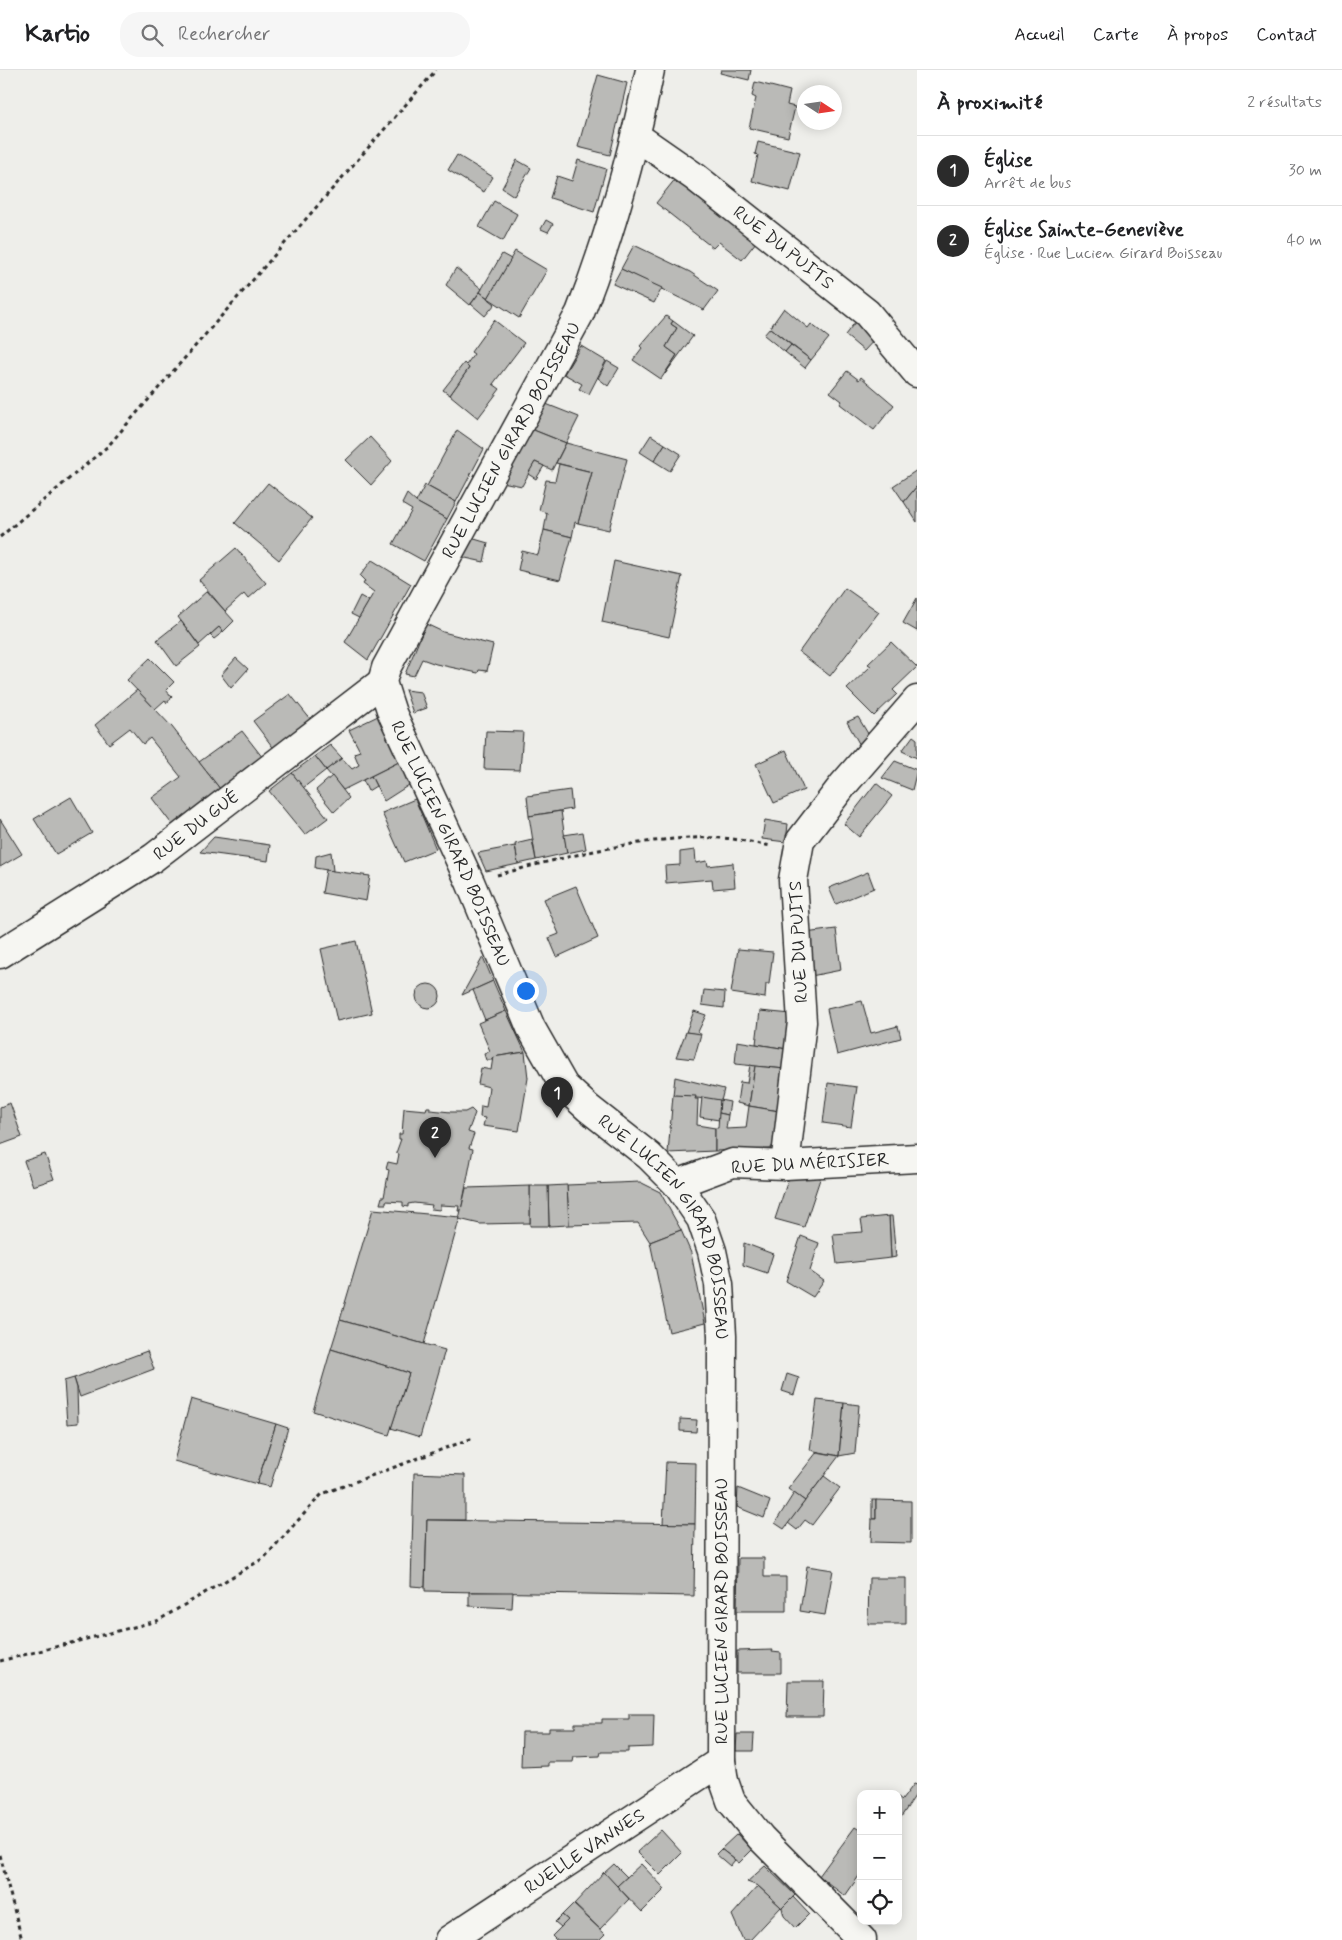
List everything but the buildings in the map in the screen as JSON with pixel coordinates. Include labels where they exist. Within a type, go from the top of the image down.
[{"type":"street","name":"RUE LUCIEN GIRARD BOISSEAU","points":[[650,70],[636,136],[596,273],[580,313],[391,659],[382,682],[392,714],[470,882],[531,1028],[564,1086],[588,1108],[649,1156],[676,1184],[700,1219],[712,1251],[719,1284],[722,1336],[721,1761],[724,1781],[731,1801],[761,1838],[862,1940]]},
{"type":"street","name":"RUE DU PUITS","points":[[636,136],[695,177],[867,313],[917,373]]},
{"type":"street","name":"RUE DU GUÉ","points":[[0,954],[153,858],[382,682]]},
{"type":"street","name":"RUE DU PUITS","points":[[785,1165],[802,1022],[793,880],[800,841],[843,785],[917,700]]},
{"type":"street","name":"RUE DU MÉRISIER","points":[[676,1184],[733,1163],[785,1165],[917,1158]]},
{"type":"street","name":"RUELLE VANNES","points":[[449,1940],[721,1761]]},
{"type":"path","points":[[0,537],[108,446],[436,70]]},
{"type":"path","points":[[470,882],[554,860],[656,841],[723,838],[798,850]]},
{"type":"path","points":[[0,1661],[157,1621],[264,1558],[322,1494],[473,1438]]},
{"type":"path","points":[[0,1855],[22,1940]]},
{"type":"place","name":"Église","points":[[557,1118]]},
{"type":"place","name":"Église Sainte-Geneviève","points":[[435,1158]]}]
